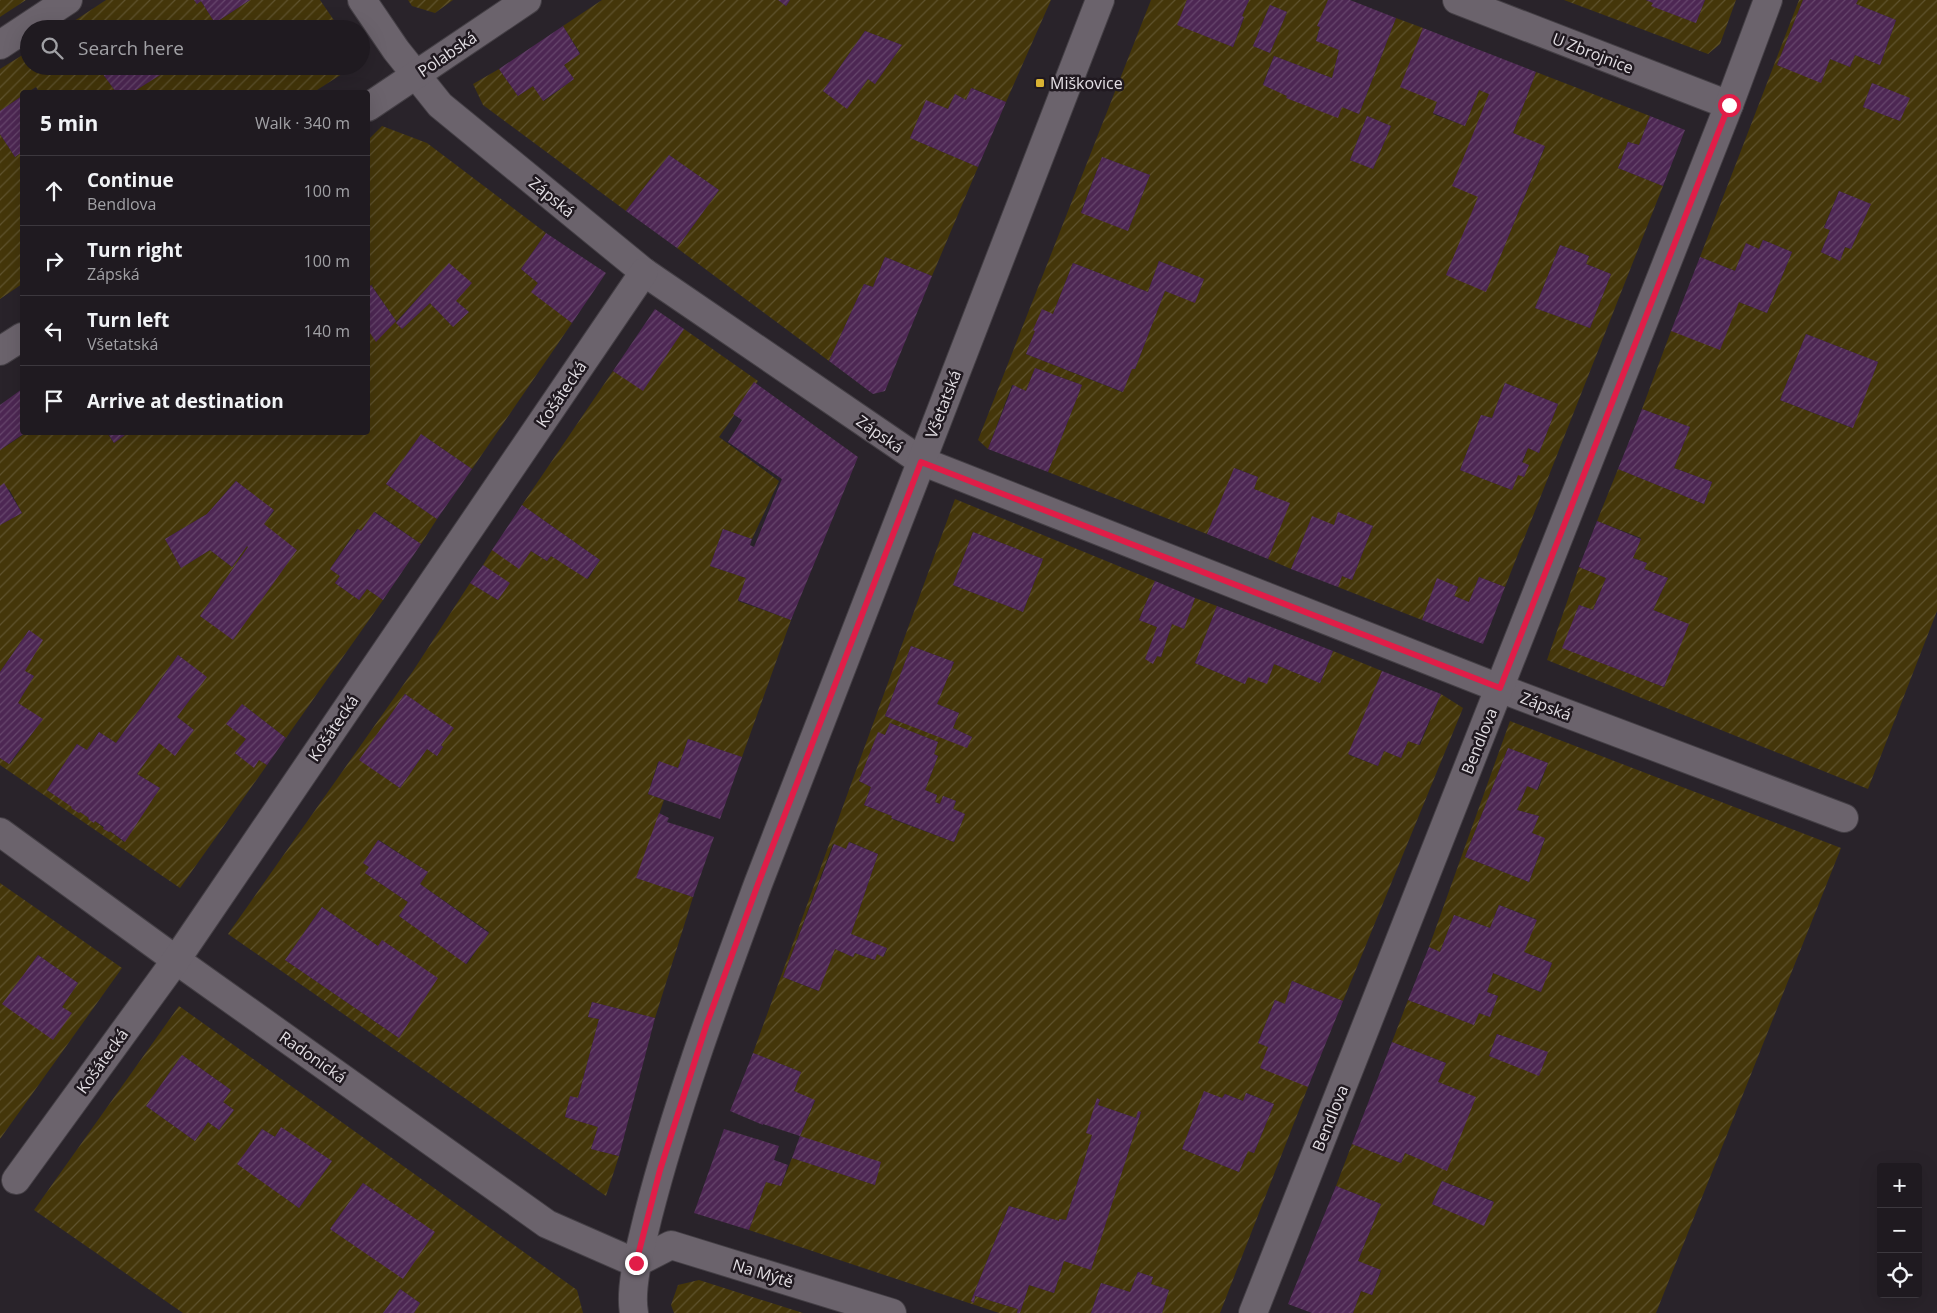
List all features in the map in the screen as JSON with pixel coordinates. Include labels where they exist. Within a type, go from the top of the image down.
[{"type":"street","points":[[38,20],[68,0]]},
{"type":"street","name":"Zápská","points":[[362,0],[396,50],[440,105],[644,272],[921,462],[1500,688],[1844,818]]},
{"type":"street","name":"Polabská","points":[[370,106],[527,0]]},
{"type":"street","name":"Všetatská","points":[[634,1313],[636,1263],[660,1170],[707,1023],[758,884],[1100,0]]},
{"type":"street","name":"U Zbrojnice","points":[[1457,0],[1729,105]]},
{"type":"street","name":"Bendlova","points":[[1253,1313],[1729,105],[1768,0]]},
{"type":"street","points":[[0,45],[20,32]]},
{"type":"street","name":"Košátecká","points":[[16,1180],[176,960],[644,272]]},
{"type":"street","points":[[0,351],[20,338]]},
{"type":"street","name":"Radonická","points":[[0,832],[176,960],[547,1224],[636,1263]]},
{"type":"street","name":"Na Mýtě","points":[[636,1263],[671,1245],[892,1313]]},
{"type":"shaded area","points":[[0,0],[26,0],[0,17]]},
{"type":"shaded area","points":[[106,0],[194,0],[197,4],[201,1],[213,20],[76,20]]},
{"type":"shaded area","points":[[250,0],[320,0],[334,20],[220,20]]},
{"type":"shaded area","points":[[408,0],[453,0],[435,13],[412,6]]},
{"type":"shaded area","points":[[602,0],[778,0],[786,6],[790,0],[1051,0],[1006,102],[972,88],[966,100],[955,94],[948,109],[926,101],[910,138],[978,167],[932,276],[885,257],[873,287],[864,284],[829,361],[677,248],[719,190],[669,155],[626,211],[483,105],[473,84],[499,69],[518,96],[533,86],[544,101],[574,79],[564,65],[580,53],[563,26]],"holes":[[[865,31],[902,45],[875,84],[868,79],[847,108],[823,91]]]},
{"type":"shaded area","points":[[1151,0],[1187,0],[1178,25],[1233,47],[1249,0],[1328,0],[1318,26],[1320,27],[1316,40],[1339,50],[1332,78],[1274,56],[1263,84],[1287,96],[1342,107],[1359,114],[1396,18],[1423,28],[1437,102],[1433,114],[1465,126],[1479,90],[1489,94],[1478,197],[1486,291],[1545,147],[1513,133],[1536,72],[1650,116],[1639,145],[1628,142],[1618,168],[1663,186],[1505,587],[1479,577],[1469,602],[1454,596],[1458,587],[1437,579],[1422,620],[1338,587],[1342,576],[1352,580],[1373,526],[1339,513],[1334,525],[1312,517],[1291,569],[1268,559],[1289,504],[1254,489],[1258,477],[1235,468],[1207,534],[1048,472],[1082,385],[1035,368],[1026,391],[1012,385],[988,449],[978,440]],"holes":[[[1270,5],[1287,12],[1270,53],[1253,46]],[[1367,116],[1391,126],[1373,169],[1350,160]],[[1102,157],[1150,175],[1128,231],[1081,212]],[[1560,245],[1589,256],[1586,264],[1611,274],[1590,328],[1535,308]],[[1159,261],[1204,279],[1195,302],[1165,291],[1135,369],[1132,369],[1122,392],[1026,354],[1035,331],[1053,314],[1073,263],[1148,292]],[[1505,383],[1558,404],[1539,453],[1528,448],[1512,490],[1460,470],[1481,415],[1492,418]]]},
{"type":"shaded area","points":[[1564,0],[1646,0],[1653,3],[1652,6],[1696,23],[1705,0],[1736,0],[1720,44],[1708,54]]},
{"type":"shaded area","points":[[1799,0],[1803,0],[1777,65],[1821,82],[1830,59],[1850,67],[1855,55],[1880,65],[1896,20],[1856,4],[1858,0],[1937,0],[1937,611],[1868,789],[1547,660],[1579,567],[1606,578],[1593,610],[1579,605],[1563,648],[1664,687],[1688,624],[1653,610],[1668,578],[1644,569],[1647,563],[1633,558],[1641,538],[1597,521],[1618,469],[1704,504],[1712,482],[1674,468],[1690,427],[1642,409],[1671,331],[1739,302],[1767,313],[1792,252],[1763,240],[1759,249],[1746,244],[1735,271],[1700,257]],"holes":[[[1872,83],[1909,98],[1900,121],[1863,107]],[[1839,191],[1870,204],[1851,249],[1845,247],[1840,261],[1821,252],[1830,230],[1824,227]],[[1806,334],[1878,362],[1852,428],[1780,400]]]},
{"type":"shaded area","points":[[20,57],[20,75],[104,75],[115,90],[38,90],[36,87],[31,90],[20,90],[20,97],[0,111],[0,69]]},
{"type":"shaded area","points":[[159,75],[341,75],[317,90],[136,90]]},
{"type":"shaded area","points":[[382,126],[427,143],[546,233],[521,269],[538,283],[532,292],[572,323],[472,469],[421,434],[386,484],[437,519],[421,544],[375,512],[361,531],[357,529],[330,569],[340,576],[335,583],[359,600],[367,589],[383,600],[286,738],[242,704],[246,739],[235,753],[254,767],[259,760],[267,765],[180,888],[0,765],[0,758],[10,764],[42,720],[18,703],[34,676],[25,671],[29,630],[0,672],[0,525],[22,513],[9,489],[4,484],[0,486],[0,450],[23,435],[108,435],[114,443],[125,435],[370,435],[370,333],[376,341],[396,321],[372,286],[373,284],[370,286],[370,138]],"holes":[[[449,264],[456,301],[469,312],[452,326],[430,303],[402,329],[396,322]],[[236,481],[274,511],[264,524],[233,639],[200,616],[248,547],[232,567],[210,550],[181,568],[165,539],[207,514]],[[178,655],[206,677],[177,717],[194,730],[159,743],[137,774],[160,788],[124,842],[47,790],[77,744],[87,750],[99,732],[116,743]]]},
{"type":"shaded area","points":[[0,134],[15,157],[20,153],[20,285],[0,299]]},
{"type":"shaded area","points":[[684,329],[758,381],[719,437],[779,481],[752,539],[723,529],[710,566],[746,578],[738,601],[791,620],[742,757],[688,739],[678,768],[658,762],[648,794],[664,800],[637,878],[693,897],[655,1018],[592,1002],[588,1017],[599,1019],[578,1098],[570,1097],[565,1117],[598,1127],[591,1149],[619,1156],[606,1196],[228,934],[413,671],[470,583],[498,600],[509,583],[483,565],[492,550],[531,551],[547,561],[551,556],[588,579],[600,560],[522,505],[613,371],[643,390]],"holes":[[[405,694],[453,728],[441,745],[443,747],[437,756],[427,749],[400,788],[360,760]],[[379,840],[428,872],[420,884],[489,932],[467,964],[399,916],[408,902],[365,873],[369,867],[364,863]],[[322,907],[378,946],[399,1038],[285,960]]]},
{"type":"shaded area","points":[[955,499],[1155,581],[1139,620],[1157,627],[1153,663],[1157,656],[1161,657],[1172,624],[1184,628],[1195,598],[1217,606],[1195,663],[1245,684],[1248,677],[1267,683],[1274,664],[1320,683],[1333,651],[1382,671],[1349,755],[1378,766],[1384,751],[1401,758],[1408,741],[1420,745],[1441,694],[1463,708],[1343,1001],[1292,981],[1285,1004],[1275,1000],[1258,1043],[1268,1047],[1308,1087],[1220,1313],[1162,1313],[1169,1290],[1151,1284],[1153,1277],[1138,1272],[1130,1292],[1101,1283],[1091,1313],[1020,1313],[1029,1285],[1054,1293],[1064,1261],[1091,1269],[1141,1112],[1138,1112],[1136,1118],[1098,1105],[1100,1100],[1098,1099],[1092,1135],[1066,1220],[1060,1219],[1059,1221],[1009,1206],[971,1301],[974,1302],[975,1296],[1018,1309],[1017,1313],[999,1313],[749,1230],[766,1182],[781,1186],[792,1158],[875,1185],[800,1136],[815,1101],[794,1091],[801,1072],[753,1053]],"holes":[[[973,532],[1043,559],[1023,612],[953,585]],[[911,646],[954,662],[937,704],[959,713],[953,728],[972,737],[967,747],[885,716]],[[890,723],[938,742],[934,754],[938,756],[925,790],[937,795],[935,802],[940,804],[943,796],[956,801],[953,809],[965,814],[954,842],[892,819],[892,816],[864,805],[871,787],[859,781],[878,733],[885,735]],[[850,842],[878,854],[851,934],[887,949],[884,956],[877,954],[874,960],[855,953],[853,957],[835,949],[818,991],[783,977],[833,844],[846,849]],[[1204,1092],[1222,1098],[1225,1094],[1243,1101],[1247,1093],[1274,1104],[1254,1153],[1248,1151],[1239,1172],[1182,1149]]]},
{"type":"shaded area","points":[[1510,721],[1841,848],[1656,1313],[1353,1313],[1361,1291],[1372,1295],[1381,1271],[1358,1261],[1381,1204],[1336,1186],[1352,1144],[1401,1163],[1405,1153],[1447,1170],[1475,1097],[1438,1082],[1446,1063],[1392,1042],[1408,1000],[1474,1025],[1479,1013],[1490,1017],[1498,996],[1487,992],[1493,973],[1540,992],[1552,963],[1524,952],[1536,919],[1499,905],[1490,928],[1454,915],[1440,952],[1429,947]],"holes":[[[1508,748],[1548,763],[1538,790],[1527,786],[1517,810],[1539,816],[1532,833],[1545,839],[1529,882],[1465,857]],[[1497,1034],[1547,1052],[1539,1075],[1489,1056]],[[1442,1181],[1493,1201],[1484,1225],[1432,1204]]]},
{"type":"shaded area","points":[[0,883],[122,968],[0,1139]],"holes":[[[38,955],[78,983],[62,1007],[71,1013],[3,1004]]]},
{"type":"shaded area","points":[[179,1006],[577,1290],[583,1313],[414,1313],[420,1303],[400,1289],[383,1313],[183,1313],[34,1210]],"holes":[[[182,1055],[231,1090],[223,1102],[234,1110],[219,1130],[208,1122],[195,1141],[146,1106]],[[281,1128],[332,1161],[299,1208],[238,1164],[262,1129],[275,1137]],[[363,1183],[434,1232],[403,1278],[330,1229]]]},
{"type":"shaded area","points":[[699,1280],[803,1313],[674,1313],[671,1305],[678,1285]]},
{"type":"building","points":[[194,0],[250,0],[220,20],[213,20],[201,1],[197,4]]},
{"type":"building","points":[[778,0],[790,0],[786,6]]},
{"type":"building","points":[[1187,0],[1249,0],[1233,47],[1177,25]]},
{"type":"building","points":[[1328,0],[1350,0],[1396,18],[1359,114],[1342,107],[1338,118],[1286,98],[1287,96],[1263,85],[1274,56],[1332,78],[1339,50],[1316,41],[1320,27],[1317,26]]},
{"type":"building","points":[[1646,0],[1705,0],[1696,23],[1651,6],[1653,3]]},
{"type":"building","points":[[1803,0],[1858,0],[1856,4],[1896,20],[1880,65],[1855,55],[1850,67],[1830,59],[1821,83],[1777,65]]},
{"type":"building","points":[[1270,5],[1287,12],[1270,53],[1253,46]]},
{"type":"building","points":[[563,26],[580,54],[564,65],[574,79],[543,101],[533,86],[518,96],[499,69]]},
{"type":"building","points":[[1423,28],[1536,72],[1513,133],[1545,146],[1486,292],[1446,275],[1478,197],[1452,186],[1489,94],[1479,90],[1465,126],[1433,113],[1437,102],[1400,87]]},
{"type":"building","points":[[865,31],[902,45],[875,84],[868,79],[847,109],[823,91]]},
{"type":"building","points":[[104,75],[160,75],[136,90],[115,90]]},
{"type":"building","points":[[1872,83],[1910,98],[1900,121],[1863,107]]},
{"type":"building","points":[[971,88],[1006,102],[978,167],[910,138],[926,100],[948,109],[955,94],[966,100]]},
{"type":"building","points":[[20,97],[20,153],[15,157],[0,134],[0,111]]},
{"type":"building","points":[[1367,116],[1391,126],[1373,169],[1350,160]]},
{"type":"building","points":[[1650,116],[1685,130],[1663,186],[1618,168],[1628,142],[1639,145]]},
{"type":"building","points":[[669,155],[719,190],[677,248],[626,211]]},
{"type":"building","points":[[1102,157],[1150,175],[1128,231],[1081,213]]},
{"type":"building","points":[[1839,191],[1871,204],[1851,249],[1845,247],[1840,261],[1821,252],[1830,230],[1824,228]]},
{"type":"building","points":[[546,233],[606,273],[572,323],[531,292],[538,283],[521,269]]},
{"type":"building","points":[[1763,240],[1792,252],[1767,313],[1739,302],[1720,350],[1671,331],[1700,257],[1735,271],[1746,243],[1759,249]]},
{"type":"building","points":[[1560,245],[1589,256],[1586,264],[1611,274],[1590,328],[1535,308]]},
{"type":"building","points":[[885,257],[932,276],[885,391],[873,394],[829,361],[864,284],[873,287]]},
{"type":"building","points":[[1159,261],[1204,279],[1195,303],[1165,291],[1135,369],[1132,369],[1123,392],[1026,354],[1042,309],[1053,314],[1073,263],[1148,292]]},
{"type":"building","points":[[449,263],[472,283],[456,301],[469,312],[453,327],[430,303],[402,329],[396,323]]},
{"type":"building","points":[[370,286],[396,321],[376,342],[370,333]]},
{"type":"building","points":[[655,309],[684,329],[643,391],[613,371]]},
{"type":"building","points":[[1806,334],[1878,362],[1853,428],[1780,400]]},
{"type":"building","points":[[1035,368],[1082,385],[1048,472],[988,449],[1013,385],[1026,391]]},
{"type":"building","points":[[754,382],[858,457],[791,620],[738,600],[746,578],[710,566],[723,529],[752,539],[750,545],[754,547],[782,479],[728,442],[742,420],[733,414]]},
{"type":"building","points":[[1505,383],[1558,404],[1539,453],[1528,448],[1522,462],[1529,465],[1524,477],[1518,475],[1512,490],[1460,470],[1481,415],[1492,418]]},
{"type":"building","points":[[20,390],[20,435],[22,435],[0,450],[0,405]]},
{"type":"building","points":[[1642,409],[1690,427],[1674,468],[1712,482],[1704,504],[1618,469]]},
{"type":"building","points":[[421,434],[472,469],[437,519],[386,484]]},
{"type":"building","points":[[109,435],[125,435],[114,443]]},
{"type":"building","points":[[1234,468],[1258,477],[1254,489],[1290,503],[1268,559],[1207,534]]},
{"type":"building","points":[[236,481],[274,510],[264,524],[297,550],[233,640],[200,616],[248,547],[232,567],[210,550],[181,568],[165,539],[207,514]]},
{"type":"building","points":[[4,483],[22,513],[0,525],[0,486]]},
{"type":"building","points":[[522,505],[600,560],[587,579],[551,556],[547,561],[531,551],[519,569],[492,550]]},
{"type":"building","points":[[374,512],[421,544],[383,600],[367,589],[359,600],[335,583],[340,576],[330,569],[358,529],[361,531]]},
{"type":"building","points":[[1338,512],[1373,526],[1352,580],[1342,576],[1338,587],[1291,569],[1312,516],[1334,525]]},
{"type":"building","points":[[1597,521],[1641,539],[1633,558],[1647,563],[1644,569],[1668,578],[1653,610],[1689,624],[1664,687],[1562,648],[1579,605],[1593,610],[1606,578],[1579,567]]},
{"type":"building","points":[[973,532],[1043,559],[1023,612],[953,585]]},
{"type":"building","points":[[483,565],[510,583],[498,600],[470,583]]},
{"type":"building","points":[[1479,577],[1505,587],[1483,644],[1422,620],[1437,578],[1458,587],[1454,596],[1469,602]]},
{"type":"building","points":[[1155,581],[1195,598],[1184,629],[1172,624],[1161,657],[1157,656],[1153,664],[1145,659],[1157,627],[1139,620]]},
{"type":"building","points":[[1217,606],[1333,651],[1320,683],[1274,664],[1267,684],[1248,677],[1245,684],[1195,663]]},
{"type":"building","points":[[29,630],[43,640],[25,671],[34,676],[18,703],[43,719],[9,764],[0,758],[0,672]]},
{"type":"building","points":[[911,646],[954,662],[937,704],[959,713],[953,728],[972,737],[967,748],[885,716]]},
{"type":"building","points":[[178,655],[207,677],[177,717],[194,730],[175,756],[159,743],[137,774],[160,788],[125,842],[110,831],[103,829],[104,827],[95,821],[94,823],[80,812],[71,808],[47,790],[77,744],[87,750],[99,732],[116,743]]},
{"type":"building","points":[[1382,671],[1441,694],[1419,745],[1408,741],[1401,758],[1384,751],[1378,766],[1348,754]]},
{"type":"building","points":[[405,694],[454,728],[441,745],[443,747],[437,756],[427,749],[400,788],[359,760]]},
{"type":"building","points":[[242,704],[286,738],[267,765],[259,760],[254,768],[235,753],[246,739],[226,724]]},
{"type":"building","points":[[890,723],[938,742],[934,754],[938,756],[925,790],[937,795],[935,802],[940,804],[943,796],[956,801],[953,809],[965,814],[954,842],[891,818],[892,816],[864,805],[871,787],[859,781],[878,732],[885,735]]},
{"type":"building","points":[[688,739],[742,757],[720,819],[648,794],[659,761],[678,768]]},
{"type":"building","points":[[1508,748],[1548,763],[1537,790],[1527,786],[1517,810],[1539,816],[1532,833],[1545,838],[1529,882],[1465,857]]},
{"type":"building","points":[[659,813],[669,818],[667,822],[714,837],[693,897],[636,878]]},
{"type":"building","points":[[378,840],[428,872],[420,884],[489,933],[466,964],[399,916],[408,902],[365,873],[369,867],[363,863]]},
{"type":"building","points":[[849,842],[878,854],[851,934],[887,948],[883,957],[877,954],[875,960],[855,953],[853,957],[835,949],[819,991],[783,977],[834,844],[846,849]]},
{"type":"building","points":[[1499,905],[1537,920],[1524,952],[1552,963],[1541,992],[1493,973],[1487,992],[1498,996],[1490,1017],[1479,1013],[1474,1025],[1408,1000],[1429,947],[1440,952],[1454,915],[1490,928]]},
{"type":"building","points":[[322,907],[378,946],[382,940],[438,978],[399,1038],[285,960]]},
{"type":"building","points":[[38,955],[78,983],[62,1007],[72,1013],[53,1040],[2,1004]]},
{"type":"building","points":[[1292,981],[1343,1001],[1308,1087],[1260,1068],[1268,1047],[1258,1043],[1275,1000],[1285,1004]]},
{"type":"building","points":[[592,1002],[655,1018],[619,1156],[591,1149],[598,1127],[565,1117],[570,1096],[578,1098],[599,1019],[588,1017]]},
{"type":"building","points":[[1497,1034],[1548,1052],[1539,1076],[1489,1056]]},
{"type":"building","points":[[1392,1042],[1446,1063],[1438,1082],[1476,1097],[1447,1171],[1405,1153],[1401,1163],[1352,1144]]},
{"type":"building","points":[[753,1053],[801,1072],[794,1091],[815,1100],[800,1136],[763,1125],[730,1111]]},
{"type":"building","points":[[182,1055],[231,1090],[223,1102],[234,1110],[219,1130],[208,1122],[195,1141],[146,1106]]},
{"type":"building","points":[[1204,1091],[1222,1098],[1225,1094],[1243,1101],[1246,1093],[1274,1104],[1254,1153],[1248,1151],[1239,1172],[1182,1149]]},
{"type":"building","points":[[1097,1098],[1100,1100],[1098,1105],[1136,1118],[1138,1111],[1141,1112],[1091,1270],[1064,1261],[1054,1293],[1029,1285],[1020,1313],[1017,1313],[1018,1309],[975,1296],[974,1303],[971,1301],[1009,1206],[1059,1221],[1059,1219],[1066,1220],[1092,1135],[1086,1133]]},
{"type":"building","points":[[281,1127],[332,1161],[299,1208],[237,1164],[262,1129],[275,1137]]},
{"type":"building","points":[[724,1129],[779,1146],[774,1160],[788,1165],[781,1186],[766,1182],[749,1230],[694,1213]]},
{"type":"building","points":[[800,1136],[881,1162],[875,1185],[792,1158]]},
{"type":"building","points":[[1442,1181],[1494,1202],[1484,1226],[1432,1204]]},
{"type":"building","points":[[363,1183],[435,1232],[403,1279],[330,1229]]},
{"type":"building","points":[[1336,1186],[1381,1204],[1358,1261],[1381,1270],[1372,1295],[1361,1291],[1353,1313],[1312,1313],[1288,1304]]},
{"type":"building","points":[[1138,1272],[1153,1277],[1151,1284],[1169,1290],[1162,1313],[1091,1313],[1101,1283],[1130,1292]]},
{"type":"building","points":[[400,1289],[420,1303],[414,1313],[383,1313]]},
{"type":"place","name":"Miškovice","points":[[1040,83]]},
{"type":"route","points":[[636,1263],[660,1170],[707,1023],[758,884],[921,462],[1500,688],[1729,105]]}]
